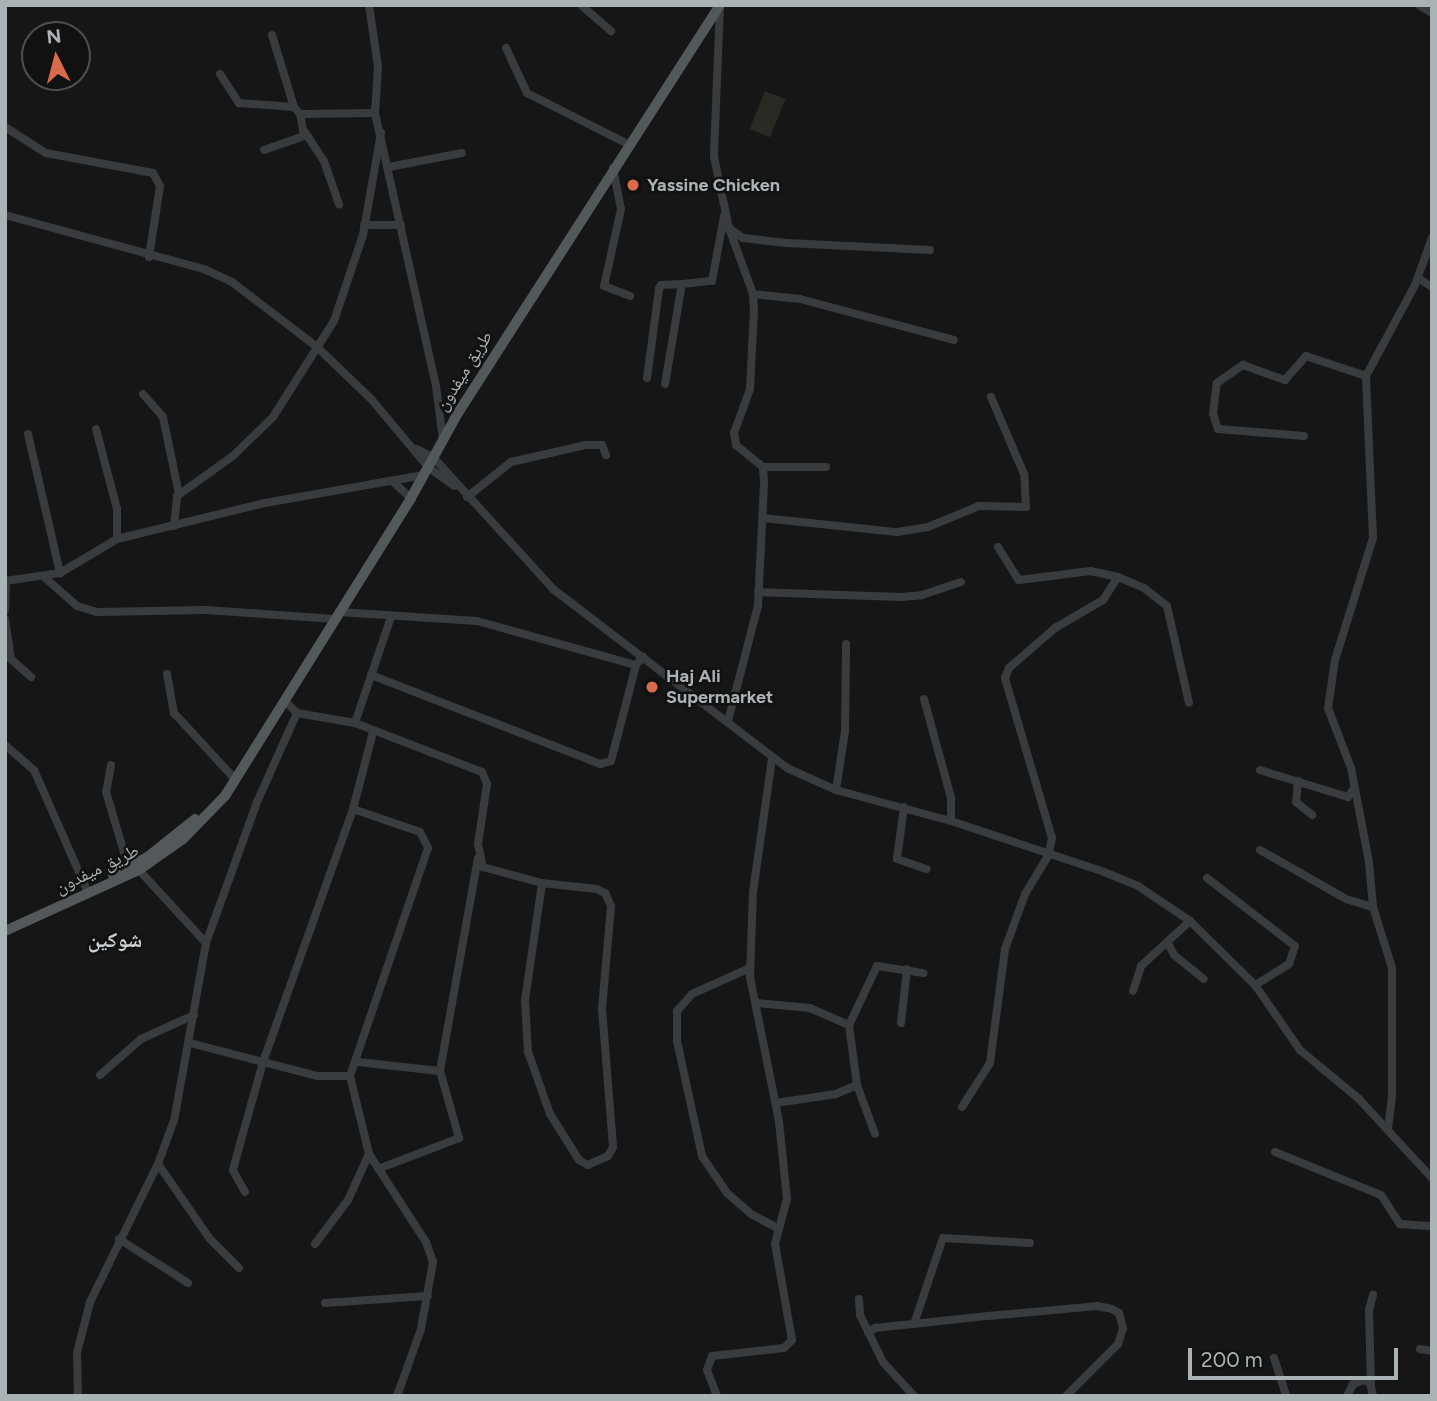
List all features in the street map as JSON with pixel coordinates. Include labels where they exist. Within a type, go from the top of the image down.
[{"type":"main road","name":"طريق ميفدون","points":[[5,931],[136,868],[209,815],[286,702],[411,499],[458,413],[628,144],[720,5]]},
{"type":"main road","name":"طريق ميفدون","points":[[5,924],[136,868],[202,813],[248,761]]},
{"type":"street","points":[[369,5],[378,67],[375,113],[389,167],[438,403],[443,440]]},
{"type":"street","points":[[581,5],[611,31]]},
{"type":"street","points":[[720,5],[714,157],[724,213],[753,295],[750,389],[734,430],[736,445],[763,467],[826,467]]},
{"type":"street","points":[[1419,5],[1432,13]]},
{"type":"street","points":[[272,35],[305,132],[324,161],[339,204]]},
{"type":"street","points":[[506,48],[527,93],[628,144]]},
{"type":"street","points":[[220,74],[239,103],[297,111],[375,113]]},
{"type":"street","points":[[5,127],[46,153],[153,173],[160,186],[149,257]]},
{"type":"street","points":[[264,150],[298,140],[305,132]]},
{"type":"street","points":[[179,494],[234,455],[274,417],[334,321],[364,225],[381,133]]},
{"type":"street","points":[[389,167],[462,153]]},
{"type":"street","points":[[613,168],[621,209],[604,286],[630,296]]},
{"type":"street","points":[[647,378],[659,289],[661,285],[712,281],[724,213]]},
{"type":"street","points":[[5,215],[149,257],[204,269],[232,282],[317,347],[416,449],[429,466],[467,497],[553,589],[728,721],[772,758],[836,790],[951,821],[1139,886],[1190,921],[1255,985],[1300,1050],[1388,1129],[1432,1178]]},
{"type":"street","points":[[364,225],[401,225]]},
{"type":"street","points":[[729,228],[743,238],[787,243],[930,250]]},
{"type":"street","points":[[1388,1129],[1392,1094],[1392,968],[1373,907],[1370,862],[1354,788],[1328,708],[1335,660],[1373,538],[1366,376],[1418,278],[1432,238]]},
{"type":"street","points":[[1418,278],[1432,287]]},
{"type":"street","points":[[665,384],[682,284]]},
{"type":"street","points":[[753,295],[800,299],[954,340]]},
{"type":"street","points":[[1304,436],[1217,429],[1213,414],[1217,383],[1243,365],[1285,380],[1306,356],[1366,376]]},
{"type":"street","points":[[143,394],[163,417],[179,494],[174,526]]},
{"type":"street","points":[[763,518],[897,532],[928,527],[978,506],[1026,508],[1024,474],[991,397]]},
{"type":"street","points":[[438,403],[443,413],[458,413]]},
{"type":"street","points":[[96,429],[117,509],[117,540]]},
{"type":"street","points":[[28,434],[60,573]]},
{"type":"street","points":[[467,497],[511,462],[586,445],[602,445],[606,455]]},
{"type":"street","points":[[5,610],[5,581],[60,573],[117,540],[265,503],[392,481],[429,466]]},
{"type":"street","points":[[728,721],[754,628],[763,518],[763,467]]},
{"type":"street","points":[[392,481],[411,499]]},
{"type":"street","points":[[998,547],[1019,580],[1090,571],[1118,577],[1144,588],[1167,606],[1189,703]]},
{"type":"street","points":[[43,576],[77,606],[97,612],[206,610],[477,621],[514,628],[636,666]]},
{"type":"street","points":[[962,1107],[990,1063],[998,985],[1009,936],[1031,880],[1048,856],[1052,838],[1005,675],[1055,628],[1103,600],[1118,577]]},
{"type":"street","points":[[758,592],[901,597],[922,595],[961,582]]},
{"type":"street","points":[[355,723],[391,617]]},
{"type":"street","points":[[5,620],[7,651],[14,666],[31,677]]},
{"type":"street","points":[[836,790],[845,731],[846,644]]},
{"type":"street","points":[[371,675],[600,764],[611,761],[636,666],[643,657]]},
{"type":"street","points":[[167,674],[174,713],[234,778]]},
{"type":"street","points":[[924,699],[951,798],[951,821]]},
{"type":"street","points":[[286,702],[297,713],[355,723],[482,772],[487,784],[479,853],[440,1071],[458,1138],[378,1169]]},
{"type":"street","points":[[78,1396],[76,1353],[82,1328],[120,1239],[158,1164],[174,1119],[190,1043],[206,943],[257,802],[297,713]]},
{"type":"street","points":[[245,1192],[233,1170],[263,1062],[353,808],[373,732]]},
{"type":"street","points":[[5,745],[34,770],[86,888]]},
{"type":"street","points":[[717,1396],[707,1370],[712,1356],[784,1348],[792,1340],[775,1244],[777,1228],[787,1199],[776,1103],[750,968],[753,892],[772,758]]},
{"type":"street","points":[[111,765],[106,792],[124,852],[206,943]]},
{"type":"street","points":[[1260,770],[1348,797],[1354,788]]},
{"type":"street","points":[[1297,781],[1296,802],[1312,815]]},
{"type":"street","points":[[904,807],[897,859],[926,869]]},
{"type":"street","points":[[353,808],[425,834],[428,848],[358,1062],[350,1076],[369,1154],[432,1252],[428,1296],[421,1329],[397,1396]]},
{"type":"street","points":[[1260,850],[1346,899],[1373,907]]},
{"type":"street","points":[[479,853],[483,867],[542,883],[597,889],[606,892],[611,906],[602,1009],[613,1146],[608,1156],[588,1166],[579,1160],[550,1114],[528,1052],[525,1000],[542,883]]},
{"type":"street","points":[[1207,878],[1295,946],[1289,964],[1255,985]]},
{"type":"street","points":[[1133,991],[1141,966],[1190,921]]},
{"type":"street","points":[[1168,943],[1174,955],[1204,979]]},
{"type":"street","points":[[875,1134],[857,1085],[849,1025],[877,966],[923,973]]},
{"type":"street","points":[[750,968],[692,994],[677,1011],[677,1041],[702,1156],[727,1193],[751,1214],[777,1228]]},
{"type":"street","points":[[901,1023],[907,969]]},
{"type":"street","points":[[757,1003],[810,1008],[849,1025]]},
{"type":"street","points":[[100,1075],[141,1040],[194,1015]]},
{"type":"street","points":[[190,1043],[318,1076],[350,1076]]},
{"type":"street","points":[[358,1062],[440,1071]]},
{"type":"street","points":[[776,1103],[836,1094],[857,1085]]},
{"type":"street","points":[[1275,1152],[1381,1195],[1400,1224],[1432,1226]]},
{"type":"street","points":[[315,1244],[348,1200],[369,1154]]},
{"type":"street","points":[[158,1164],[211,1239],[239,1268]]},
{"type":"street","points":[[914,1324],[943,1238],[1030,1243]]},
{"type":"street","points":[[120,1239],[188,1283]]},
{"type":"street","points":[[1373,1295],[1369,1310],[1373,1396]]},
{"type":"street","points":[[325,1303],[428,1296]]},
{"type":"street","points":[[859,1298],[868,1333],[891,1376],[914,1396]]},
{"type":"street","points":[[868,1333],[875,1328],[914,1324],[1097,1306],[1112,1309],[1119,1314],[1123,1328],[1118,1344],[1066,1396]]},
{"type":"street","points":[[1420,1349],[1432,1351]]},
{"type":"street","points":[[1273,1359],[1286,1396]]},
{"type":"street","points":[[1347,1396],[1358,1382],[1371,1385]]},
{"type":"shaded area","points":[[765,91],[785,99],[770,137],[750,129]]},
{"type":"place","name":"Yassine Chicken","points":[[633,185]]},
{"type":"place","name":"Haj Ali Supermarket","points":[[652,687]]},
{"type":"district","name":"شوكين","points":[[115,940]]}]
